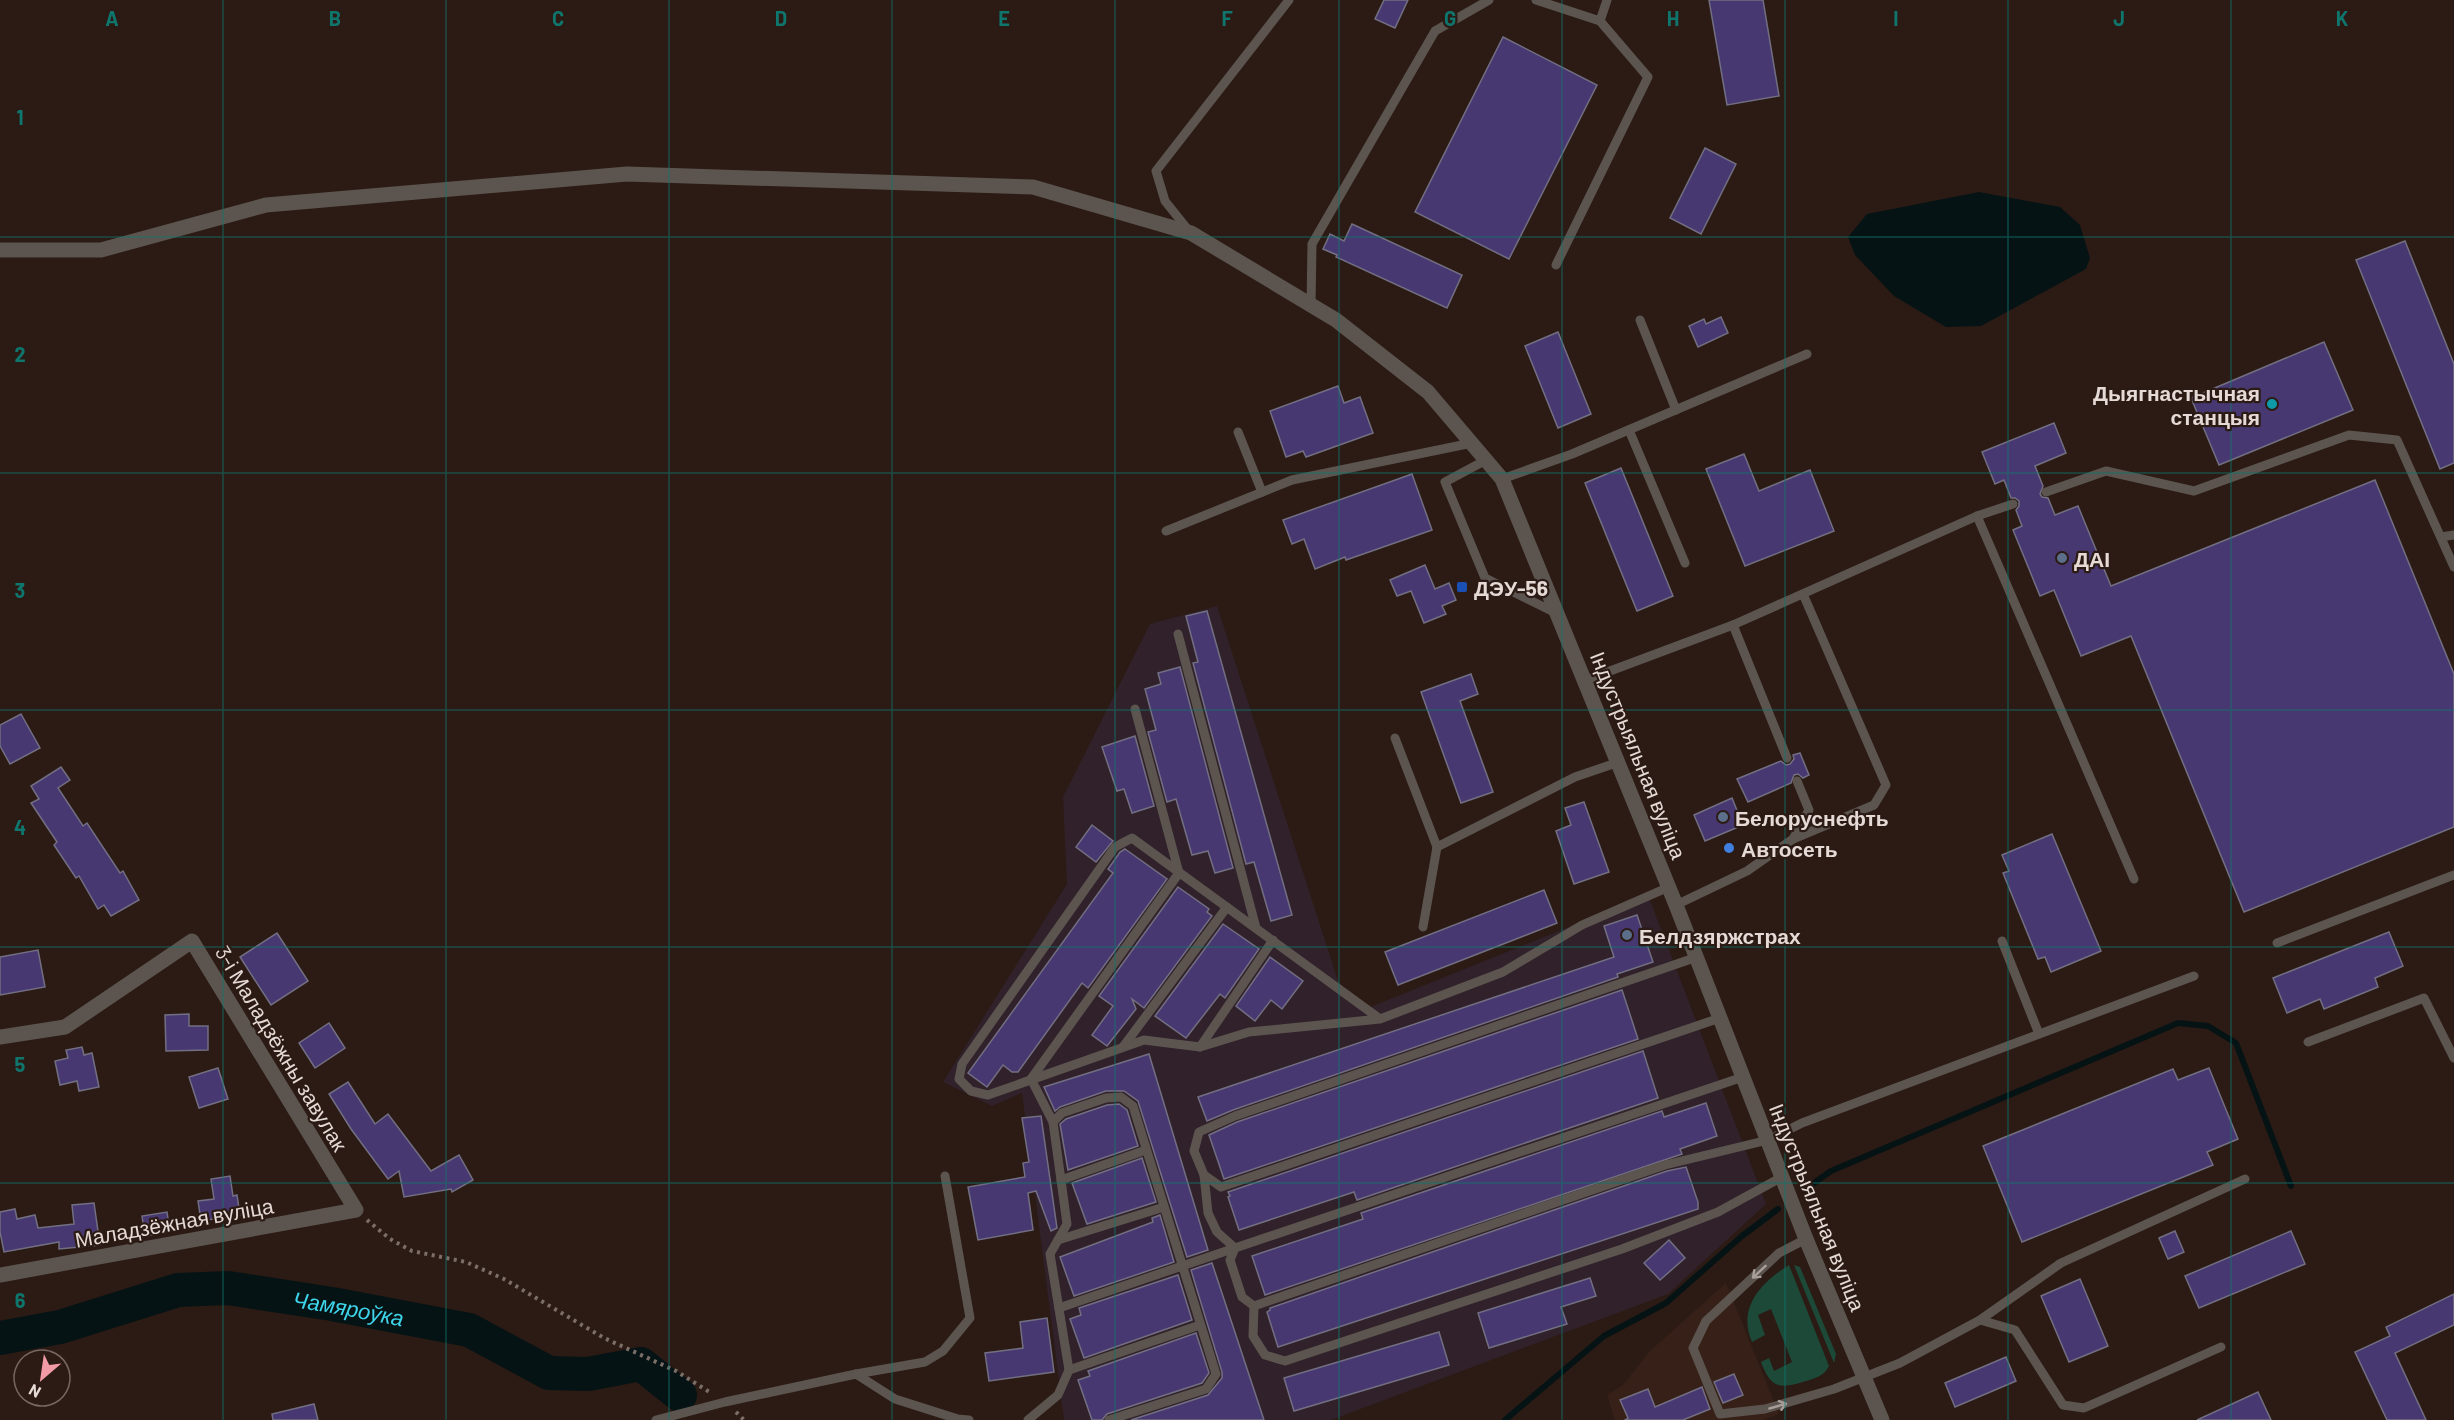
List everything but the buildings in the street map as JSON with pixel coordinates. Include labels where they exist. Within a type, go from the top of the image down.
[{"type":"street","name":"Індустрыяльная вуліца","points":[[0,250],[101,250],[266,205],[627,174],[1033,187],[1191,233],[1336,321],[1428,392],[1502,479],[1676,904],[1806,1239],[1882,1420]]},
{"type":"street","name":"3-і Маладзёжны завулак","points":[[0,1036],[65,1027],[192,941],[356,1210]]},
{"type":"street","name":"Маладзёжная вуліца","points":[[0,1275],[356,1210]]},
{"type":"lane","points":[[1191,233],[1165,201],[1156,171],[1289,0]]},
{"type":"lane","points":[[1311,306],[1311,244],[1429,41],[1435,31],[1489,0]]},
{"type":"lane","points":[[1536,0],[1600,21],[1648,77],[1556,265]]},
{"type":"lane","points":[[1600,21],[1607,0]]},
{"type":"lane","points":[[1640,320],[1676,410]]},
{"type":"lane","points":[[1502,479],[1572,454],[1807,354]]},
{"type":"lane","points":[[1629,430],[1685,563]]},
{"type":"lane","points":[[1238,432],[1262,492]]},
{"type":"lane","points":[[2046,492],[2106,471],[2194,491],[2349,435],[2397,440],[2454,567]]},
{"type":"lane","points":[[1166,531],[1292,480],[1472,443]]},
{"type":"lane","points":[[1486,460],[1445,482],[1485,579],[1558,614]]},
{"type":"lane","points":[[1586,680],[1733,625],[1977,516],[2013,504]]},
{"type":"lane","points":[[1977,516],[2134,879]]},
{"type":"lane","points":[[2441,537],[2454,535]]},
{"type":"lane","points":[[1676,904],[1747,871],[1792,839],[1874,805],[1886,785],[1803,594]]},
{"type":"lane","points":[[1733,625],[1787,758]]},
{"type":"lane","points":[[1178,634],[1256,928]]},
{"type":"lane","points":[[1135,709],[1179,873]]},
{"type":"lane","points":[[1395,738],[1437,847],[1423,927]]},
{"type":"lane","points":[[1437,847],[1575,777],[1619,762]]},
{"type":"lane","points":[[1792,839],[1809,810],[1797,781]]},
{"type":"lane","points":[[1380,1019],[1132,838],[1115,848],[962,1064],[958,1079],[971,1091],[988,1095],[1144,1040],[1200,1047],[1249,1032],[1380,1019],[1503,972],[1582,925],[1669,887]]},
{"type":"lane","points":[[1031,1079],[1179,873]]},
{"type":"lane","points":[[2277,943],[2454,875]]},
{"type":"lane","points":[[1122,1047],[1227,907]]},
{"type":"lane","points":[[1200,1047],[1273,940]]},
{"type":"lane","points":[[2002,940],[2039,1034]]},
{"type":"lane","points":[[1235,1248],[1217,1232],[1208,1213],[1204,1175],[1194,1151],[1199,1132],[1235,1116],[1697,957]]},
{"type":"lane","points":[[1254,1306],[1665,1165],[1768,1140],[1802,1123],[2194,976]]},
{"type":"lane","points":[[2308,1042],[2424,998],[2454,1058]]},
{"type":"lane","points":[[1204,1175],[1221,1187],[1720,1018]]},
{"type":"lane","points":[[1059,1308],[1743,1077]]},
{"type":"lane","points":[[1028,1420],[1058,1395],[1069,1370],[1050,1254],[1067,1224],[1053,1122],[1031,1079]]},
{"type":"lane","points":[[1053,1122],[1062,1113],[1106,1098],[1121,1097],[1132,1106],[1216,1374],[1206,1389],[1109,1420]]},
{"type":"lane","points":[[1061,1180],[1146,1150]]},
{"type":"lane","points":[[656,1420],[725,1402],[925,1362],[943,1351],[970,1318],[945,1176]]},
{"type":"lane","points":[[1254,1306],[1253,1336],[1265,1355],[1285,1361],[1622,1249],[1718,1212],[1782,1177]]},
{"type":"lane","points":[[1806,1239],[1779,1253],[1706,1321],[1692,1348],[1720,1414],[1765,1409],[1834,1389],[1900,1363],[1980,1320],[2061,1263],[2245,1179]]},
{"type":"lane","points":[[1058,1240],[1164,1207]]},
{"type":"lane","points":[[1235,1248],[1230,1260],[1242,1297],[1254,1306]]},
{"type":"lane","points":[[1980,1320],[2015,1330],[2063,1405],[2084,1408],[2222,1347]]},
{"type":"lane","points":[[1069,1370],[1200,1325]]},
{"type":"lane","points":[[856,1374],[895,1399],[969,1420]]},
{"type":"path","points":[[356,1210],[390,1239],[412,1251],[466,1262],[504,1279],[604,1338],[676,1371],[725,1402],[744,1420]]},
{"type":"shaded area","points":[[1979,192],[2060,207],[2080,225],[2090,258],[2086,269],[1981,326],[1946,327],[1894,296],[1855,255],[1848,237],[1867,214]]},
{"type":"shaded area","points":[[1217,606],[1341,990],[1368,1008],[1648,895],[1766,1204],[1668,1294],[1331,1420],[1064,1420],[1022,1093],[992,1106],[943,1082],[1067,884],[1063,797],[1150,624]]},
{"type":"shaded area","points":[[1726,1283],[1779,1414],[1763,1420],[1615,1420],[1607,1395],[1623,1385],[1650,1351]]},
{"type":"green space","points":[[1789,1265],[1829,1366],[1816,1378],[1783,1386],[1773,1382],[1761,1362],[1769,1358],[1774,1371],[1792,1362],[1771,1309],[1758,1315],[1765,1335],[1752,1342],[1748,1330],[1748,1318],[1754,1297],[1769,1279]]},
{"type":"green space","points":[[1794,1265],[1800,1267],[1836,1354],[1834,1363]]},
{"type":"waterway","points":[[1804,1190],[1831,1171],[2178,1023],[2208,1026],[2236,1043],[2291,1186]]},
{"type":"waterway","points":[[1505,1420],[1604,1336],[1666,1303],[1742,1236],[1778,1209]]},
{"type":"waterway","name":"Чамяроўка","points":[[0,1338],[60,1327],[178,1290],[228,1288],[332,1304],[469,1330],[549,1373],[588,1374],[641,1364],[680,1395]]},
{"type":"place","name":"Дыягнастычная станцыя","points":[[2272,404]]},
{"type":"place","name":"ДАІ","points":[[2062,558]]},
{"type":"place","name":"ДЭУ-56","points":[[1462,587]]},
{"type":"place","name":"Белоруснефть","points":[[1723,817]]},
{"type":"place","name":"Автосеть","points":[[1729,848]]},
{"type":"place","name":"Белдзяржстрах","points":[[1627,935]]}]
